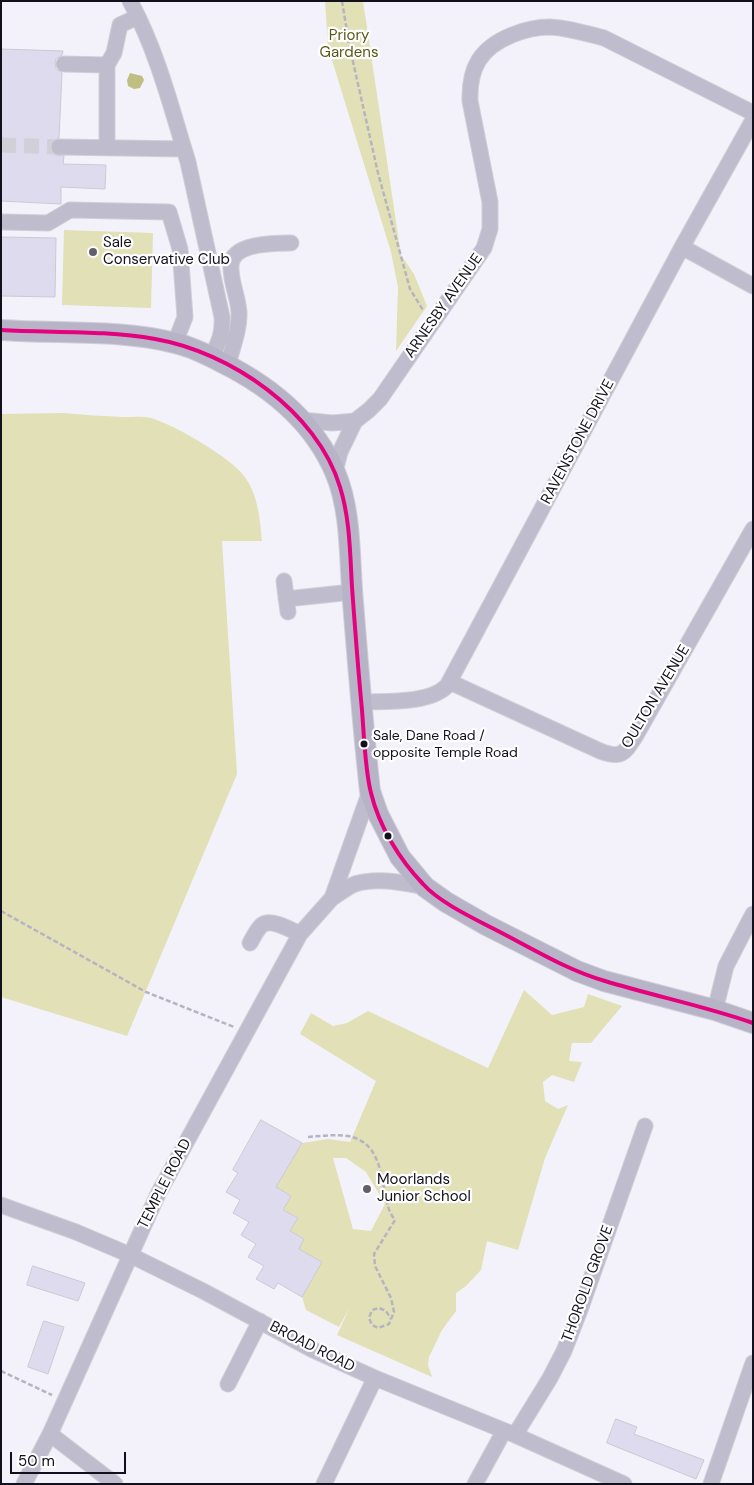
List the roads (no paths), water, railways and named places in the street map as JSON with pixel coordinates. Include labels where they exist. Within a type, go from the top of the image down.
[{"type":"main road","points":[[1,330],[120,335],[154,338],[175,343],[220,361],[259,382],[282,400],[302,420],[320,445],[335,472],[348,529],[370,791],[378,814],[396,851],[425,887],[446,902],[486,925],[577,971],[604,981],[715,1010],[753,1024]]},
{"type":"street","points":[[130,1],[158,67],[184,149],[222,317],[223,330],[220,361]]},
{"type":"street","points":[[107,148],[108,65],[114,53],[120,25],[137,17]]},
{"type":"street","name":"ARNESBY AVENUE","points":[[335,472],[340,452],[355,421],[380,398],[484,248],[490,229],[488,191],[470,102],[470,85],[474,69],[482,54],[504,38],[533,28],[565,28],[604,38],[753,113]]},
{"type":"street","points":[[64,64],[108,65]]},
{"type":"street","name":"RAVENSTONE DRIVE","points":[[362,702],[426,698],[440,693],[450,682],[682,246],[753,120]]},
{"type":"street","points":[[59,147],[184,149]]},
{"type":"street","points":[[2,222],[48,223],[70,210],[169,212],[180,249],[184,317],[175,343]]},
{"type":"street","points":[[220,361],[238,323],[239,312],[230,267],[231,259],[244,248],[291,243]]},
{"type":"street","points":[[682,246],[753,286]]},
{"type":"street","points":[[302,420],[355,421]]},
{"type":"street","name":"OULTON AVENUE","points":[[450,682],[600,751],[612,756],[619,755],[624,752],[635,737],[753,529]]},
{"type":"street","points":[[284,581],[287,606],[352,592]]},
{"type":"street","name":"TEMPLE ROAD","points":[[332,898],[370,791]]},
{"type":"street","name":"TEMPLE ROAD","points":[[24,1484],[50,1434],[158,1194],[300,934],[332,898],[355,884],[394,881],[425,887]]},
{"type":"street","points":[[715,1010],[726,966],[753,914]]},
{"type":"street","points":[[250,942],[261,926],[267,923],[276,924],[300,934]]},
{"type":"street","name":"THOROLD GROVE","points":[[475,1484],[509,1433],[550,1378],[564,1350],[645,1126]]},
{"type":"street","name":"BROAD ROAD","points":[[1,1205],[76,1232],[130,1255],[313,1350],[624,1484]]},
{"type":"street","points":[[228,1384],[260,1321]]},
{"type":"street","points":[[711,1484],[753,1364]]},
{"type":"street","points":[[324,1484],[375,1378]]},
{"type":"street","points":[[50,1434],[115,1484]]},
{"type":"tunnel","points":[[1,145],[59,147]]},
{"type":"place","name":"Sale Conservative Club","points":[[93,252]]},
{"type":"place","name":"Sale, Dane Road / opposite Temple Road","points":[[364,744]]},
{"type":"place","name":"Moorlands Junior School","points":[[367,1189]]},
{"type":"park label","name":"Priory Gardens","points":[[349,44]]}]
